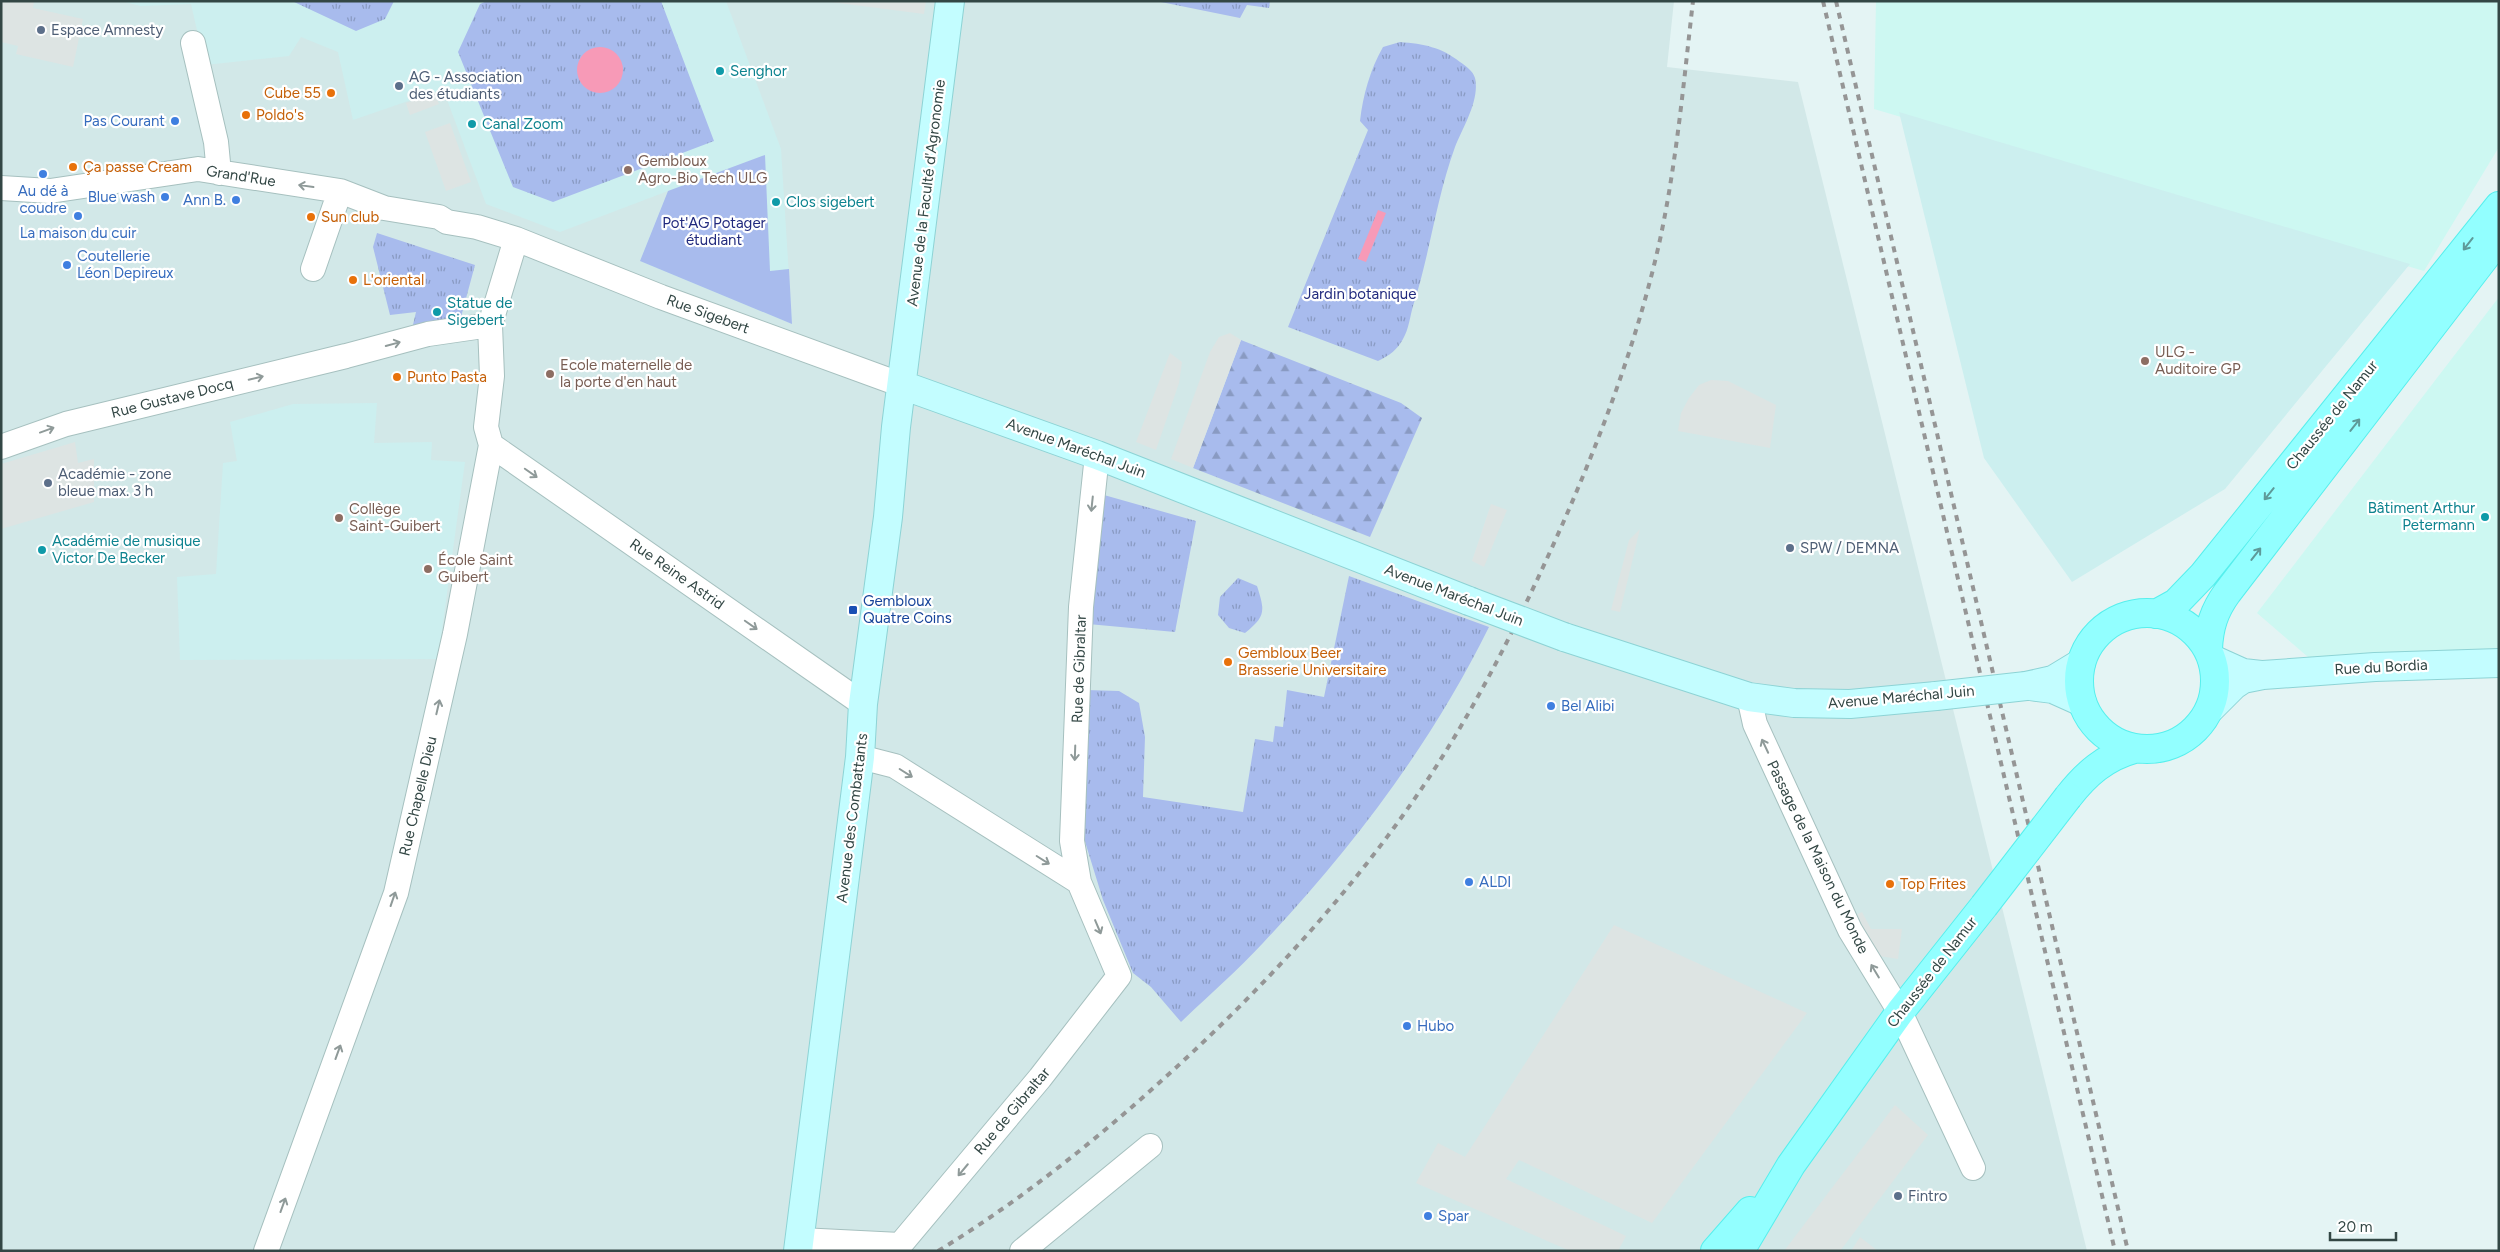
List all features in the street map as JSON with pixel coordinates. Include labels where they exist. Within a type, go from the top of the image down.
[{"type":"main road","name":"Chaussée de Namur","points":[[2156,614],[2176,603],[2203,576],[2499,206]]},
{"type":"main road","name":"Chaussée de Namur","points":[[2210,654],[2208,630],[2213,616],[2227,593],[2499,239]]},
{"type":"main road","points":[[2142,613],[2156,614],[2186,625],[2210,654],[2216,685],[2211,708],[2193,733],[2175,744],[2155,750],[2134,749],[2112,741],[2087,715],[2082,702],[2078,676],[2081,663],[2094,637],[2106,626],[2121,618],[2142,613]]},
{"type":"main road","name":"Chaussée de Namur","points":[[1740,1251],[1791,1165],[1900,1012],[2073,790],[2092,759],[2098,728]]},
{"type":"main road","name":"Chaussée de Namur","points":[[2073,790],[2112,757],[2134,749]]},
{"type":"main road","name":"Chaussée de Namur","points":[[1714,1251],[1791,1165]]},
{"type":"street","name":"Avenue de la Faculté d'Agronomie","points":[[902,385],[950,1]]},
{"type":"street","points":[[193,43],[216,142],[220,174]]},
{"type":"street","name":"Grand'Rue","points":[[1,188],[50,192],[198,169],[220,174],[340,191],[384,208],[439,217],[447,222]]},
{"type":"street","points":[[313,269],[340,191]]},
{"type":"street","name":"Rue Sigebert","points":[[447,222],[476,227],[516,239],[661,297],[902,385]]},
{"type":"street","name":"Rue Chapelle Dieu","points":[[266,1251],[396,893],[455,634],[491,445],[486,427],[492,376],[490,325],[516,239]]},
{"type":"street","name":"Rue Gustave Docq","points":[[1,447],[66,424],[346,356],[428,334],[490,325]]},
{"type":"street","name":"Avenue Maréchal Juin","points":[[902,385],[1097,455],[1469,602],[1564,637],[1749,697],[1794,703],[1850,704],[1936,696],[2026,686],[2053,680],[2081,663]]},
{"type":"street","name":"Avenue des Combattants","points":[[799,1246],[860,757],[864,704],[888,516],[902,385]]},
{"type":"street","name":"Rue Reine Astrid","points":[[491,445],[864,704]]},
{"type":"street","name":"Rue de Gibraltar","points":[[799,1246],[900,1245],[1040,1078],[1119,976],[1079,882],[1072,841],[1081,607],[1097,455]]},
{"type":"street","name":"Rue du Bordia","points":[[2210,654],[2243,673],[2263,675]]},
{"type":"street","name":"Rue du Bordia","points":[[2211,708],[2234,684],[2243,679],[2263,675],[2375,667],[2499,663]]},
{"type":"street","name":"Avenue Maréchal Juin","points":[[2026,686],[2053,689],[2082,702]]},
{"type":"street","name":"Passage de la Maison du Monde","points":[[1749,697],[1754,724],[1846,921],[1900,1012],[1973,1168]]},
{"type":"street","points":[[860,757],[895,766],[1079,882]]},
{"type":"street","points":[[1022,1251],[1150,1146]]},
{"type":"shaded area","points":[[1,1],[1674,1],[1667,67],[1798,82],[2087,1251],[1,1251]]},
{"type":"shaded area","name":"Espace Amnesty","points":[[1,1],[34,1],[33,8],[83,19],[73,67],[16,54],[18,46],[1,42]]},
{"type":"shaded area","name":"Gembloux Agro-Bio Tech ULG","points":[[121,1],[726,1],[781,149],[792,324],[640,261],[668,191],[560,232],[486,204],[443,89],[353,120],[338,52],[301,37],[289,56],[205,65],[191,4],[141,6]]},
{"type":"shaded area","points":[[823,1],[926,1],[924,14]]},
{"type":"shaded area","points":[[1876,1],[2499,1],[2499,147],[2424,271],[1874,109]]},
{"type":"shaded area","points":[[605,47],[609,48],[619,57],[622,61],[622,79],[613,89],[605,93],[595,93],[587,89],[578,79],[577,65],[581,57],[591,48]]},
{"type":"shaded area","points":[[435,93],[439,104],[410,115],[406,103]]},
{"type":"shaded area","name":"ULG - Auditoire GP","points":[[1899,112],[2410,264],[2225,489],[2072,582],[1984,458]]},
{"type":"shaded area","points":[[450,123],[471,182],[446,191],[425,132]]},
{"type":"shaded area","points":[[1378,210],[1386,213],[1366,262],[1358,259]]},
{"type":"shaded area","points":[[2499,297],[2499,653],[2323,670],[2257,613]]},
{"type":"shaded area","points":[[1230,333],[1241,340],[1193,468],[1171,459],[1210,352],[1219,337]]},
{"type":"shaded area","points":[[1170,353],[1182,362],[1179,383],[1156,450],[1136,442]]},
{"type":"shaded area","points":[[1711,380],[1728,381],[1776,405],[1770,448],[1678,431],[1681,413],[1689,398],[1699,385]]},
{"type":"shaded area","name":"Collège Saint-Guibert","points":[[377,403],[374,443],[432,442],[431,460],[465,462],[438,659],[180,660],[177,577],[216,574],[223,463],[237,461],[230,422],[293,404]]},
{"type":"shaded area","name":"Académie - zone bleue max. 3 h","points":[[75,442],[78,463],[94,459],[94,502],[1,529],[1,464]]},
{"type":"shaded area","points":[[1491,504],[1507,510],[1484,567],[1472,561]]},
{"type":"shaded area","points":[[1640,529],[1620,612],[1611,610],[1629,540]]},
{"type":"shaded area","points":[[1862,912],[1871,929],[1902,929],[1898,959],[1873,955],[1854,916]]},
{"type":"shaded area","points":[[1614,925],[1807,1013],[1652,1223],[1519,1160],[1506,1179],[1626,1236],[1618,1251],[1570,1251],[1416,1183],[1438,1143],[1465,1157]]},
{"type":"shaded area","points":[[1895,1105],[1928,1135],[1840,1251],[1784,1251]]},
{"type":"shaded area","points":[[1860,1237],[1878,1251],[1851,1251]]},
{"type":"green space","points":[[292,1],[394,1],[385,19],[356,31]]},
{"type":"green space","points":[[487,1],[661,1],[714,141],[553,202],[513,187],[458,52],[480,4]]},
{"type":"green space","points":[[1156,1],[1270,1],[1269,8],[1247,5],[1240,18]]},
{"type":"green space","name":"Jardin botanique","points":[[1400,42],[1425,45],[1453,57],[1471,71],[1475,78],[1476,86],[1473,104],[1448,167],[1407,331],[1396,349],[1378,361],[1288,327],[1368,130],[1360,121],[1365,92],[1374,65],[1383,47]]},
{"type":"green space","name":"Pot'AG Potager étudiant","points":[[765,155],[770,271],[789,269],[792,324],[640,261],[668,191]]},
{"type":"green space","points":[[377,233],[475,265],[461,317],[412,329],[416,312],[390,315],[373,247]]},
{"type":"green space","points":[[1241,340],[1401,403],[1422,418],[1370,537],[1193,468]]},
{"type":"green space","points":[[1104,495],[1196,521],[1175,632],[1088,624]]},
{"type":"green space","points":[[1349,576],[1489,627],[1466,671],[1415,754],[1359,832],[1263,943],[1181,1022],[1151,987],[1133,973],[1103,900],[1083,835],[1086,690],[1119,691],[1139,703],[1145,737],[1143,797],[1243,812],[1255,739],[1273,742],[1275,726],[1283,727],[1287,690],[1324,697]]},
{"type":"green space","points":[[1238,578],[1257,586],[1262,607],[1262,613],[1257,622],[1245,633],[1229,628],[1218,615],[1220,597]]},
{"type":"railway","points":[[938,1251],[1014,1201],[1063,1164],[1133,1106],[1213,1033],[1289,955],[1360,872],[1393,829],[1444,754],[1482,690],[1548,557],[1578,489],[1619,382],[1642,309],[1667,206],[1680,118],[1693,1]]},
{"type":"railway","points":[[1823,1],[2115,1251]]},
{"type":"railway","points":[[1836,1],[2128,1251]]},
{"type":"place","name":"Espace Amnesty","points":[[41,30]]},
{"type":"place","name":"Senghor","points":[[720,71]]},
{"type":"place","name":"AG - Association des étudiants","points":[[399,86]]},
{"type":"place","name":"Cube 55","points":[[331,93]]},
{"type":"place","name":"Poldo's","points":[[246,115]]},
{"type":"place","name":"Pas Courant","points":[[175,121]]},
{"type":"place","name":"Canal Zoom","points":[[472,124]]},
{"type":"place","name":"Ça passe Cream","points":[[73,167]]},
{"type":"place","name":"Gembloux Agro-Bio Tech ULG","points":[[628,170]]},
{"type":"place","name":"Au dé à coudre","points":[[43,174]]},
{"type":"place","name":"Blue wash","points":[[165,197]]},
{"type":"place","name":"Ann B.","points":[[236,200]]},
{"type":"place","name":"Clos sigebert","points":[[776,202]]},
{"type":"place","name":"La maison du cuir","points":[[78,216]]},
{"type":"place","name":"Sun club","points":[[311,217]]},
{"type":"place","name":"Coutellerie Léon Depireux","points":[[67,265]]},
{"type":"place","name":"L'oriental","points":[[353,280]]},
{"type":"place","name":"Statue de Sigebert","points":[[437,312]]},
{"type":"place","name":"ULG - Auditoire GP","points":[[2145,361]]},
{"type":"place","name":"Ecole maternelle de la porte d'en haut","points":[[550,374]]},
{"type":"place","name":"Punto Pasta","points":[[397,377]]},
{"type":"place","name":"Académie - zone bleue max. 3 h","points":[[48,483]]},
{"type":"place","name":"Bâtiment Arthur Petermann","points":[[2485,517]]},
{"type":"place","name":"Collège Saint-Guibert","points":[[339,518]]},
{"type":"place","name":"SPW / DEMNA","points":[[1790,548]]},
{"type":"place","name":"Académie de musique Victor De Becker","points":[[42,550]]},
{"type":"place","name":"École Saint Guibert","points":[[428,569]]},
{"type":"place","name":"Gembloux Quatre Coins","points":[[853,610]]},
{"type":"place","name":"Gembloux Beer Brasserie Universitaire","points":[[1228,662]]},
{"type":"place","name":"Bel Alibi","points":[[1551,706]]},
{"type":"place","name":"ALDI","points":[[1469,882]]},
{"type":"place","name":"Top Frites","points":[[1890,884]]},
{"type":"place","name":"Hubo","points":[[1407,1026]]},
{"type":"place","name":"Fintro","points":[[1898,1196]]},
{"type":"place","name":"Spar","points":[[1428,1216]]}]
